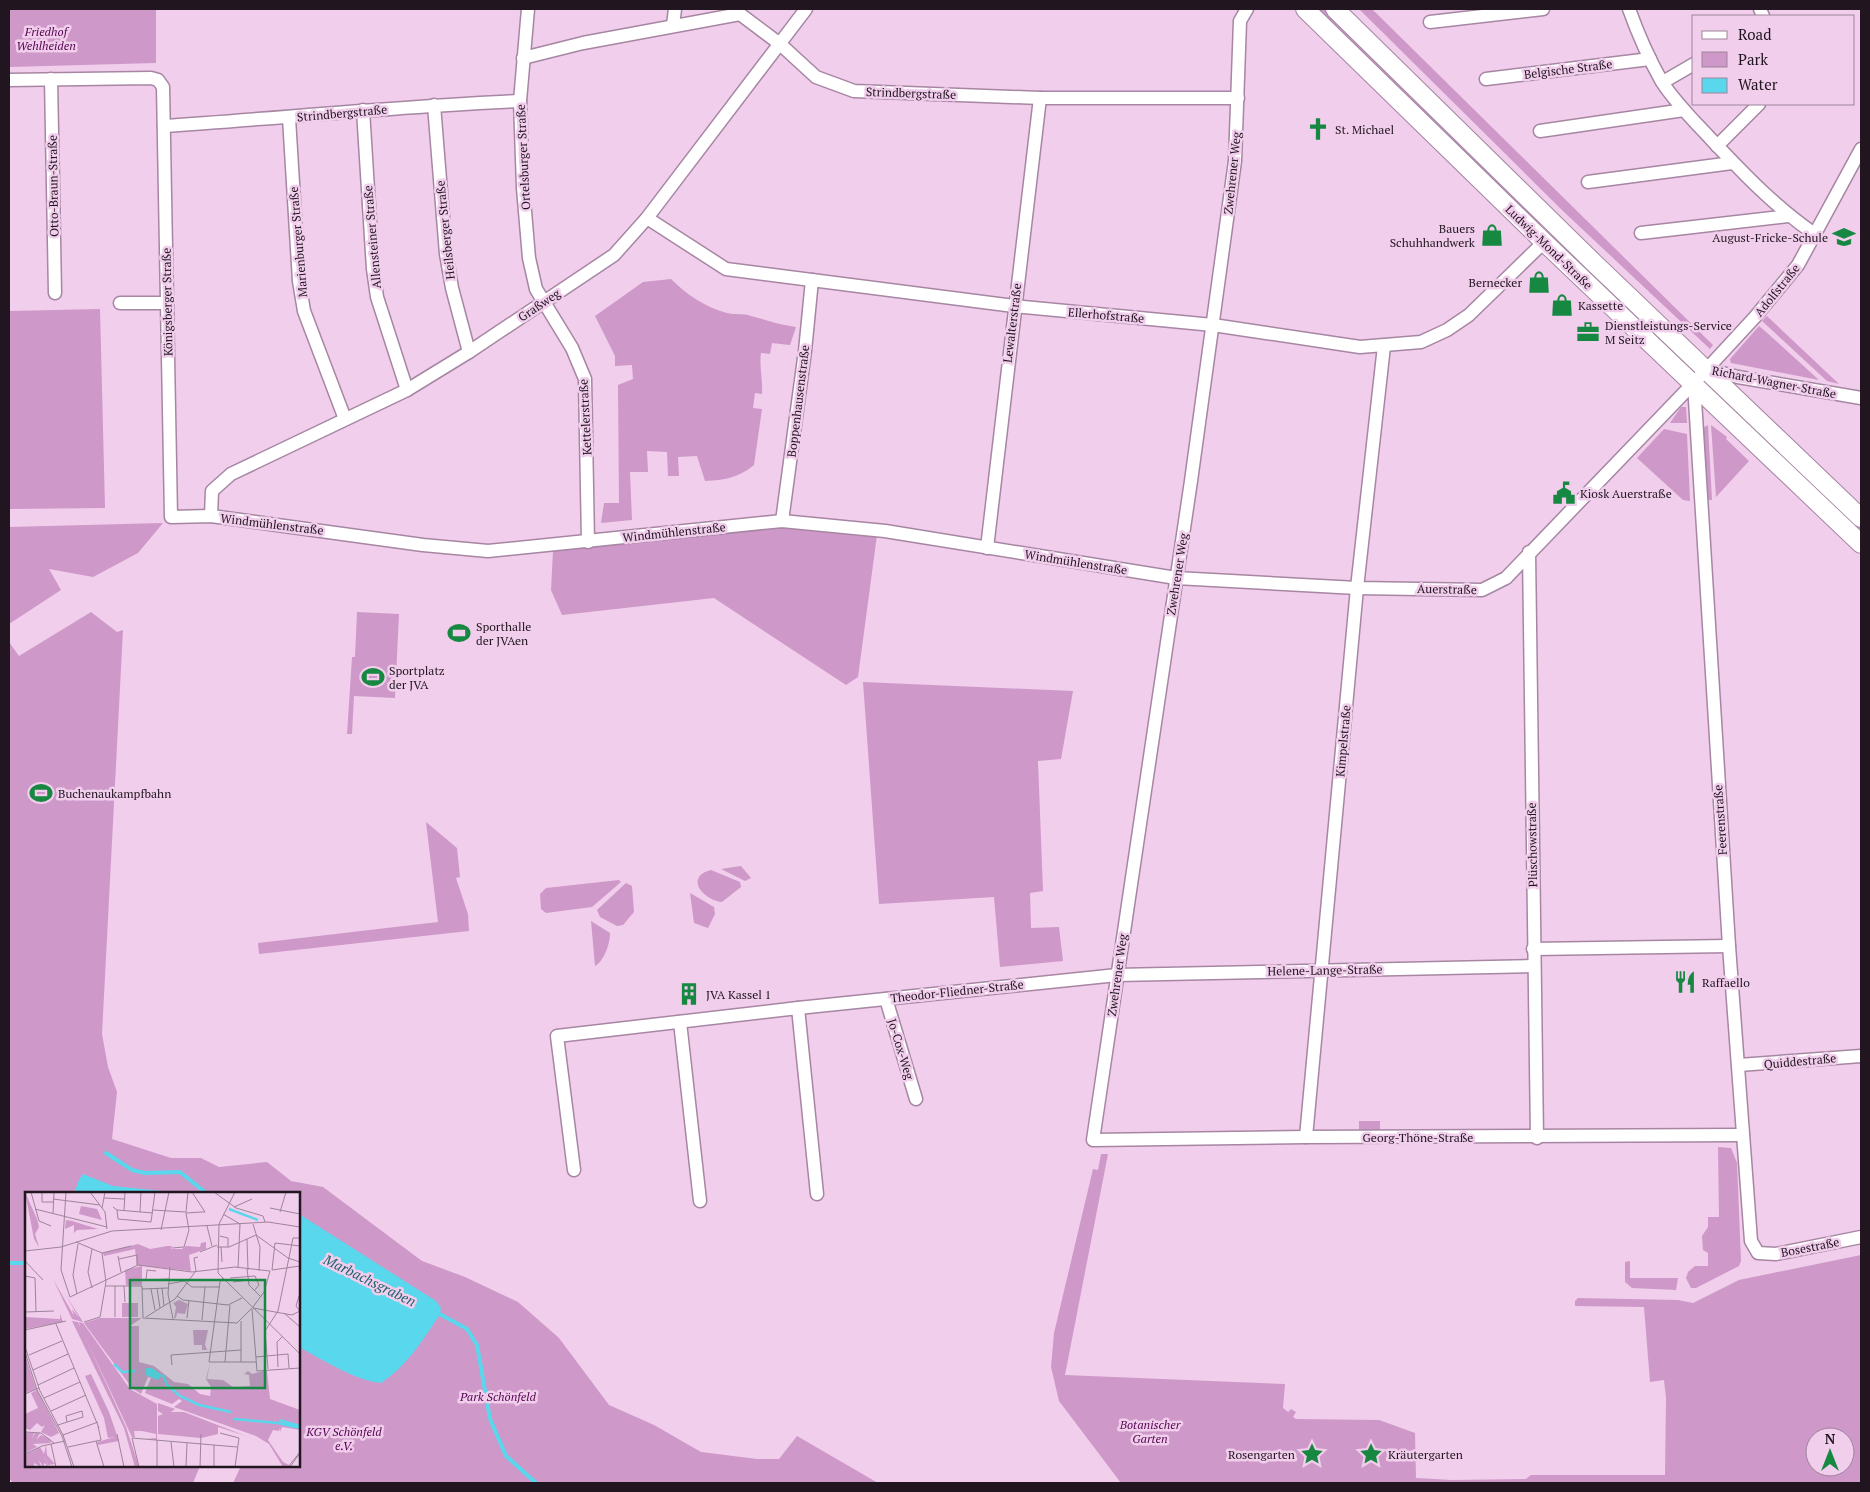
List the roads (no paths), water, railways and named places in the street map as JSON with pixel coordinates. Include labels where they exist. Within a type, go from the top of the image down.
[{"type":"main road","name":"Ludwig-Mond-Straße","points":[[1305,9],[1544,242],[1861,544]]},
{"type":"main road","name":"Ludwig-Mond-Straße","points":[[1335,9],[1592,261],[1861,518]]},
{"type":"street","name":"Ortelsburger Straße","points":[[528,9],[520,101],[523,188],[529,258],[536,289],[544,302]]},
{"type":"street","points":[[673,25],[675,9]]},
{"type":"street","name":"Graßweg","points":[[210,516],[212,491],[231,474],[407,390],[469,352],[614,255],[647,218],[806,9]]},
{"type":"street","name":"Zwehrener Weg","points":[[1093,1140],[1213,325],[1235,161],[1240,21],[1247,9]]},
{"type":"street","points":[[1430,22],[1543,9]]},
{"type":"street","points":[[1630,9],[1650,59],[1663,82],[1684,110],[1732,163],[1788,216],[1816,235]]},
{"type":"street","name":"Strindbergstraße","points":[[523,58],[583,43],[741,11],[816,77],[854,91],[1040,98],[1238,98]]},
{"type":"street","name":"Belgische Straße","points":[[1486,78],[1650,59]]},
{"type":"street","points":[[1663,82],[1692,65]]},
{"type":"street","name":"Königsberger Straße","points":[[51,79],[151,78],[158,80],[163,87],[171,517]]},
{"type":"street","points":[[9,80],[51,79]]},
{"type":"street","name":"Otto-Braun-Straße","points":[[51,79],[55,293]]},
{"type":"street","name":"Lewalterstraße","points":[[987,548],[1040,98]]},
{"type":"street","name":"Strindbergstraße","points":[[164,126],[289,118],[434,105],[520,101]]},
{"type":"street","name":"Heilsberger Straße","points":[[434,105],[446,254],[452,288],[469,352]]},
{"type":"street","points":[[1717,146],[1758,105]]},
{"type":"street","name":"Allensteiner Straße","points":[[363,110],[373,270],[378,297],[407,390]]},
{"type":"street","points":[[1540,131],[1684,110]]},
{"type":"street","name":"Marienburger Straße","points":[[289,118],[299,281],[304,311],[345,419]]},
{"type":"street","name":"Adolfstraße","points":[[1707,369],[1798,266],[1861,149]]},
{"type":"street","points":[[1588,182],[1732,163]]},
{"type":"street","points":[[1641,233],[1788,216]]},
{"type":"street","name":"Ellerhofstraße","points":[[647,218],[726,269],[1014,306],[1213,325],[1340,346],[1384,346],[1421,342],[1447,330],[1468,315],[1544,242]]},
{"type":"street","name":"Boppenhausenstraße","points":[[782,521],[805,351],[812,280]]},
{"type":"street","name":"Kettelerstraße","points":[[544,302],[572,348],[585,379],[588,542]]},
{"type":"street","points":[[120,304],[166,304]]},
{"type":"street","name":"Kimpelstraße","points":[[1306,1136],[1357,588],[1384,346]]},
{"type":"street","name":"Richard-Wagner-Straße","points":[[1694,384],[1707,369],[1738,377],[1861,398]]},
{"type":"street","name":"Auerstraße","points":[[1176,578],[1357,588],[1482,590],[1506,578],[1529,552],[1694,384]]},
{"type":"street","name":"Feerenstraße","points":[[1694,384],[1729,946],[1751,1241],[1758,1253]]},
{"type":"street","name":"Windmühlenstraße","points":[[171,517],[210,516],[423,545],[488,551],[782,521],[885,531],[1176,578]]},
{"type":"street","name":"Plüschowstraße","points":[[1529,552],[1537,1138]]},
{"type":"street","points":[[1533,948],[1729,946]]},
{"type":"street","name":"Helene-Lange-Straße","points":[[1117,975],[1534,966]]},
{"type":"street","name":"Theodor-Fliedner-Straße","points":[[574,1170],[557,1036],[798,1008],[1117,975]]},
{"type":"street","name":"Jo-Cox-Weg","points":[[886,999],[916,1099]]},
{"type":"street","points":[[798,1008],[817,1194]]},
{"type":"street","points":[[680,1022],[700,1201]]},
{"type":"street","name":"Quiddestraße","points":[[1739,1065],[1861,1056]]},
{"type":"street","name":"Georg-Thöne-Straße","points":[[1093,1140],[1306,1136],[1537,1138],[1743,1136]]},
{"type":"street","name":"Bosestraße","points":[[1758,1253],[1776,1254],[1861,1237]]},
{"type":"water","points":[[83,1174],[113,1186],[172,1192],[74,1192]]},
{"type":"water","points":[[300,1215],[436,1301],[441,1308],[440,1314],[414,1352],[399,1369],[381,1383],[360,1378],[300,1348]]},
{"type":"waterway","points":[[106,1153],[132,1170],[145,1173],[180,1172],[205,1192]]},
{"type":"waterway","name":"Marbachsgraben","points":[[9,1263],[25,1263]]},
{"type":"waterway","points":[[436,1312],[467,1329],[477,1345],[490,1419],[506,1456],[536,1483]]},
{"type":"place","name":"St. Michael","points":[[1318,129]]},
{"type":"place","name":"Bauers Schuhhandwerk","points":[[1492,235]]},
{"type":"place","name":"August-Fricke-Schule","points":[[1844,237]]},
{"type":"place","name":"Bernecker","points":[[1539,282]]},
{"type":"place","name":"Kassette","points":[[1562,305]]},
{"type":"place","name":"Dienstleistungs-Service M Seitz","points":[[1588,332]]},
{"type":"place","name":"Kiosk Auerstraße","points":[[1564,493]]},
{"type":"place","name":"Sporthalle der JVAen","points":[[459,633]]},
{"type":"place","name":"Sportplatz der JVA","points":[[373,677]]},
{"type":"place","name":"Buchenaukampfbahn","points":[[41,793]]},
{"type":"place","name":"Raffaello","points":[[1685,982]]},
{"type":"place","name":"JVA Kassel 1","points":[[689,994]]},
{"type":"place","name":"Rosengarten","points":[[1312,1454]]},
{"type":"place","name":"Kräutergarten","points":[[1371,1454]]},
{"type":"park label","name":"Friedhof Wehlheiden","points":[[46,38]]},
{"type":"park label","name":"Park Schönfeld","points":[[498,1396]]},
{"type":"park label","name":"Botanischer Garten","points":[[1150,1431]]},
{"type":"park label","name":"KGV Schönfeld e.V.","points":[[344,1438]]}]
